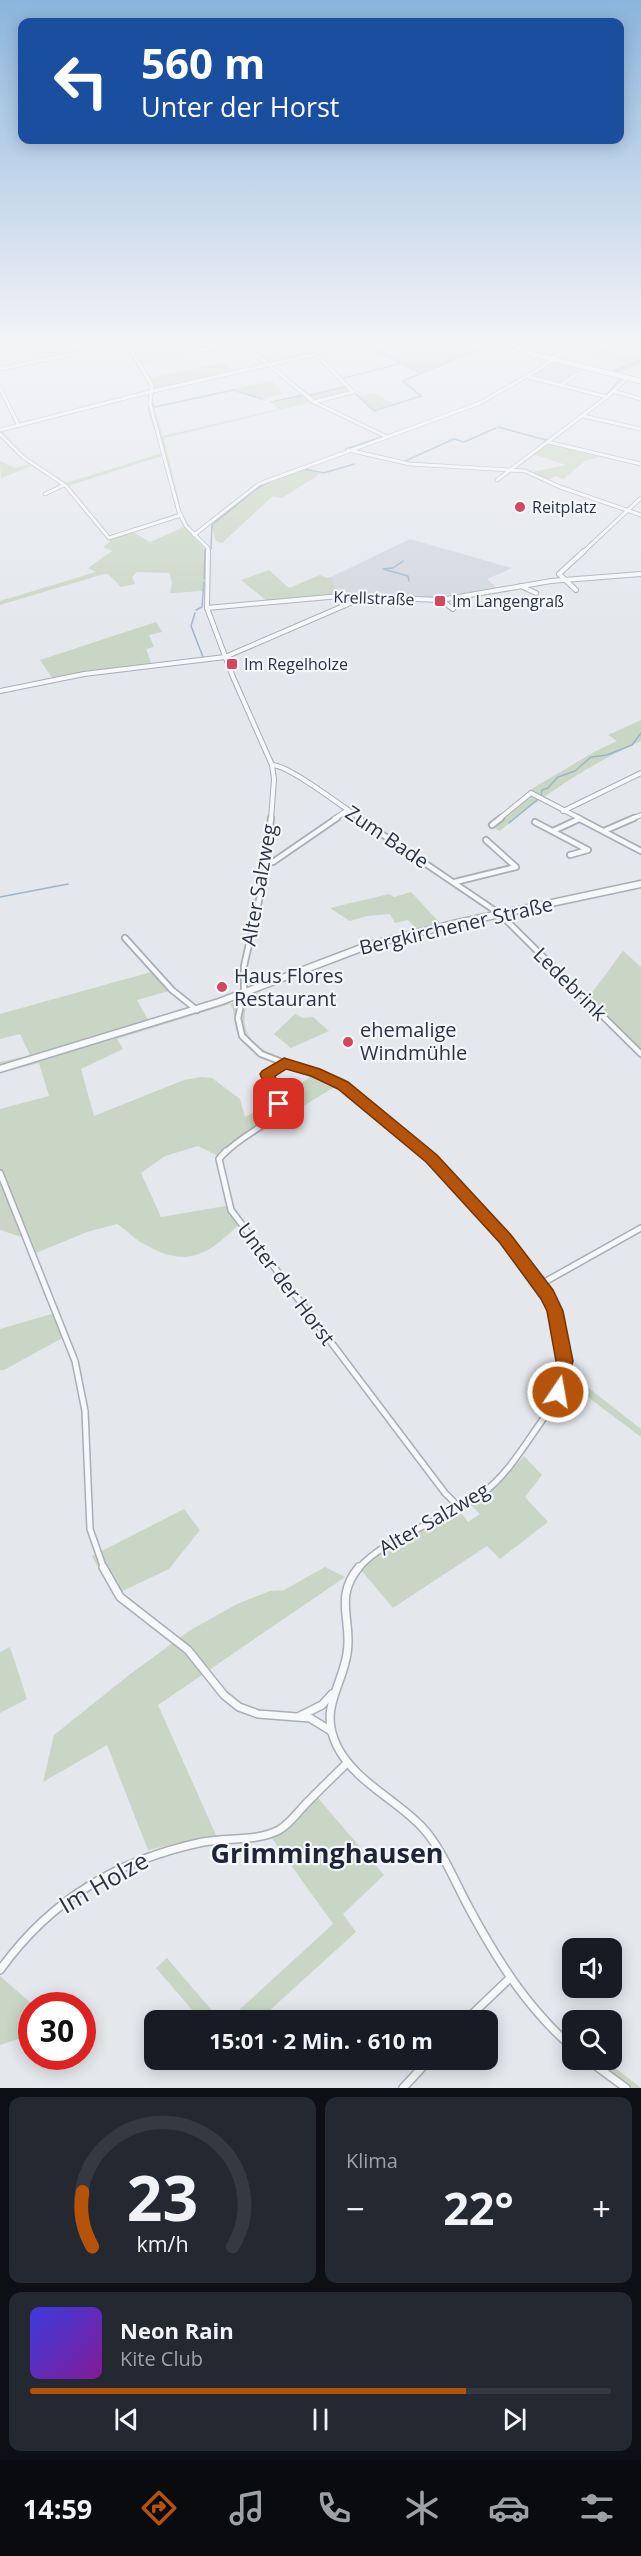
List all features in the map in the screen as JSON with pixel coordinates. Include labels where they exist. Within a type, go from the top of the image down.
[{"type":"street","points":[[3,435],[23,457],[64,485],[109,538],[181,514]]},
{"type":"street","name":"Alter Salzweg","points":[[159,435],[186,526],[208,548],[207,608],[225,657],[273,765],[274,779],[267,862],[244,965],[244,993],[239,1006],[238,1021],[242,1036],[260,1053],[343,1085],[415,1143],[432,1158],[505,1239],[541,1284],[555,1311],[565,1361],[558,1392],[543,1420],[507,1470],[484,1493],[374,1554],[356,1570],[346,1588],[344,1599],[348,1651],[332,1694],[329,1709],[331,1731],[347,1764],[424,1829],[510,1978],[536,2015],[562,2038]]},
{"type":"street","points":[[194,535],[253,489],[267,481],[392,435]]},
{"type":"street","points":[[498,480],[557,435]]},
{"type":"street","points":[[548,442],[641,464]]},
{"type":"street","points":[[348,450],[410,464],[525,471],[560,487],[641,515]]},
{"type":"street","points":[[45,494],[64,485]]},
{"type":"street","points":[[576,590],[559,574],[641,498]]},
{"type":"street","name":"Krellstraße","points":[[207,608],[340,596],[441,600],[566,579],[641,574]]},
{"type":"street","points":[[521,586],[536,593]]},
{"type":"street","points":[[340,596],[346,604]]},
{"type":"street","points":[[0,691],[84,674],[225,657],[365,597]]},
{"type":"street","points":[[441,600],[453,609]]},
{"type":"street","points":[[212,619],[216,612],[225,606]]},
{"type":"street","name":"Zum Bade","points":[[273,765],[278,765],[298,777],[500,914]]},
{"type":"street","points":[[563,811],[641,773]]},
{"type":"street","points":[[492,825],[531,793],[641,851]]},
{"type":"street","points":[[267,862],[273,862],[348,810]]},
{"type":"street","points":[[604,831],[641,815]]},
{"type":"street","points":[[553,831],[579,819]]},
{"type":"street","points":[[535,822],[588,850],[570,855]]},
{"type":"street","points":[[455,882],[516,867],[486,840]]},
{"type":"street","name":"Bergkirchener Straße","points":[[0,1069],[197,1010],[361,947],[641,884]]},
{"type":"street","name":"Ledebrink","points":[[500,914],[641,1054]]},
{"type":"street","points":[[125,938],[172,990],[197,1010]]},
{"type":"street","name":"Unter der Horst","points":[[284,1063],[267,1074],[280,1111],[272,1119],[235,1142],[219,1159],[231,1210],[445,1493],[459,1508]]},
{"type":"street","points":[[0,1173],[75,1361],[85,1410],[89,1525],[102,1566],[120,1597],[188,1650],[224,1695],[239,1707],[258,1714],[300,1716],[322,1723],[331,1731]]},
{"type":"street","points":[[541,1284],[641,1228]]},
{"type":"street","points":[[300,1716],[322,1705],[332,1694]]},
{"type":"street","name":"Im Holze","points":[[0,1970],[12,1951],[38,1924],[87,1888],[158,1853],[212,1840],[267,1835],[282,1829],[347,1764]]},
{"type":"street","points":[[476,2010],[510,1978]]},
{"type":"street","points":[[403,2088],[420,2070]]},
{"type":"street","points":[[602,2070],[626,2088]]},
{"type":"shaded area","points":[[410,539],[512,568],[487,579],[499,590],[441,600],[339,596],[331,577]]},
{"type":"green space","points":[[6,435],[18,450],[14,451],[0,436]]},
{"type":"green space","points":[[156,435],[175,435],[164,438],[182,514],[195,534],[192,536],[205,549],[204,591],[170,593],[172,582],[169,573],[137,572],[132,577],[135,584],[121,587],[108,574],[104,574],[0,605],[0,601],[96,572],[88,568],[112,551],[103,547],[110,542],[65,487],[32,466],[1,478],[0,461],[15,468],[29,464],[22,458],[25,457],[66,483],[162,453]],"holes":[[[162,456],[177,513],[110,536],[68,486]],[[176,517],[184,527],[150,542],[133,532]]]},
{"type":"green space","points":[[548,444],[599,457],[585,461],[563,479],[556,476],[548,480],[532,472],[566,465],[533,454]]},
{"type":"green space","points":[[305,467],[320,474],[282,498],[273,496],[222,543],[216,541],[211,523],[261,484]]},
{"type":"green space","points":[[269,570],[289,588],[320,575],[331,577],[339,596],[267,601],[241,580]]},
{"type":"green space","points":[[339,596],[364,596],[345,604]]},
{"type":"green space","points":[[156,622],[162,632],[149,635],[154,647],[146,649],[152,665],[53,679],[40,660]]},
{"type":"green space","points":[[641,720],[641,741],[568,781],[500,831],[492,827],[533,793],[528,791],[617,741],[608,735]]},
{"type":"green space","points":[[411,892],[440,923],[417,929],[408,920],[395,923],[390,914],[367,916],[350,921],[330,908],[389,894],[394,897]]},
{"type":"green space","points":[[623,951],[641,967],[641,1051],[588,998]]},
{"type":"green space","points":[[151,972],[169,991],[137,1000],[148,1020],[227,995],[230,1004],[117,1039],[123,1049],[81,1069],[94,1116],[184,1080],[201,1077],[212,1078],[240,1099],[245,1117],[276,1101],[314,1074],[338,1085],[226,1153],[222,1158],[198,1146],[165,1156],[141,1173],[161,1217],[231,1205],[239,1224],[207,1251],[185,1257],[159,1252],[140,1242],[117,1224],[87,1232],[36,1253],[31,1240],[0,1230],[0,1109],[49,1096],[39,1063],[0,1073],[0,1062],[30,1055],[20,1034],[0,1039],[0,1014]]},
{"type":"green space","points":[[262,990],[247,1002],[244,1016],[250,1037],[266,1051],[302,1064],[297,1068],[254,1052],[241,1040],[237,1032],[230,1004]]},
{"type":"green space","points":[[295,1014],[303,1018],[313,1017],[329,1031],[291,1048],[274,1034]]},
{"type":"green space","points":[[55,1313],[64,1337],[4,1370],[0,1370],[0,1329]]},
{"type":"green space","points":[[569,1370],[572,1375],[641,1429],[641,1437],[565,1380]]},
{"type":"green space","points":[[524,1456],[542,1475],[525,1497],[548,1522],[500,1559],[487,1546],[393,1608],[356,1564],[459,1510],[468,1522],[480,1514],[471,1505],[496,1487]]},
{"type":"green space","points":[[184,1509],[200,1530],[169,1569],[114,1595],[92,1556]]},
{"type":"green space","points":[[325,1567],[345,1577],[158,1705],[216,1835],[148,1850],[107,1745],[43,1782],[54,1735],[129,1675],[189,1631],[237,1604],[270,1591],[284,1590]]},
{"type":"green space","points":[[10,1647],[27,1699],[0,1713],[0,1652]]},
{"type":"green space","points":[[318,1798],[384,1875],[343,1914],[356,1932],[270,2010],[239,2010],[333,1924],[271,1837],[283,1831]]},
{"type":"green space","points":[[167,1958],[211,2010],[192,2010],[156,1968]]},
{"type":"green space","points":[[0,1976],[18,1992],[18,2039],[0,2045]]},
{"type":"green space","points":[[595,2070],[618,2070],[641,2088],[619,2088]]},
{"type":"waterway","points":[[405,461],[454,439],[464,442],[479,435]]},
{"type":"waterway","points":[[529,435],[546,440]]},
{"type":"waterway","points":[[346,449],[382,437]]},
{"type":"waterway","points":[[304,469],[324,473],[354,464]]},
{"type":"waterway","points":[[256,489],[269,482]]},
{"type":"waterway","points":[[211,549],[212,525],[255,490]]},
{"type":"waterway","points":[[204,579],[205,550]]},
{"type":"waterway","points":[[403,561],[393,568],[383,569],[408,576],[409,581]]},
{"type":"waterway","points":[[196,610],[202,607],[204,582]]},
{"type":"waterway","points":[[195,613],[191,626],[203,657]]},
{"type":"waterway","points":[[541,796],[542,790],[548,788],[558,777],[575,771],[591,757],[607,755],[632,745],[641,733]]},
{"type":"waterway","points":[[509,823],[538,799]]},
{"type":"waterway","points":[[0,897],[68,884]]},
{"type":"place","name":"Reitplatz","points":[[520,507]]},
{"type":"place","name":"Im Langengraß","points":[[440,601]]},
{"type":"place","name":"Im Regelholze","points":[[232,664]]},
{"type":"place","name":"Haus Flores Restaurant","points":[[222,987]]},
{"type":"place","name":"ehemalige Windmühle","points":[[348,1042]]},
{"type":"district","name":"Grimminghausen","points":[[327,1854]]},
{"type":"route","points":[[279,1104],[267,1074],[284,1063],[343,1085],[432,1158],[505,1239],[548,1295],[560,1329],[565,1361],[558,1392]]}]
